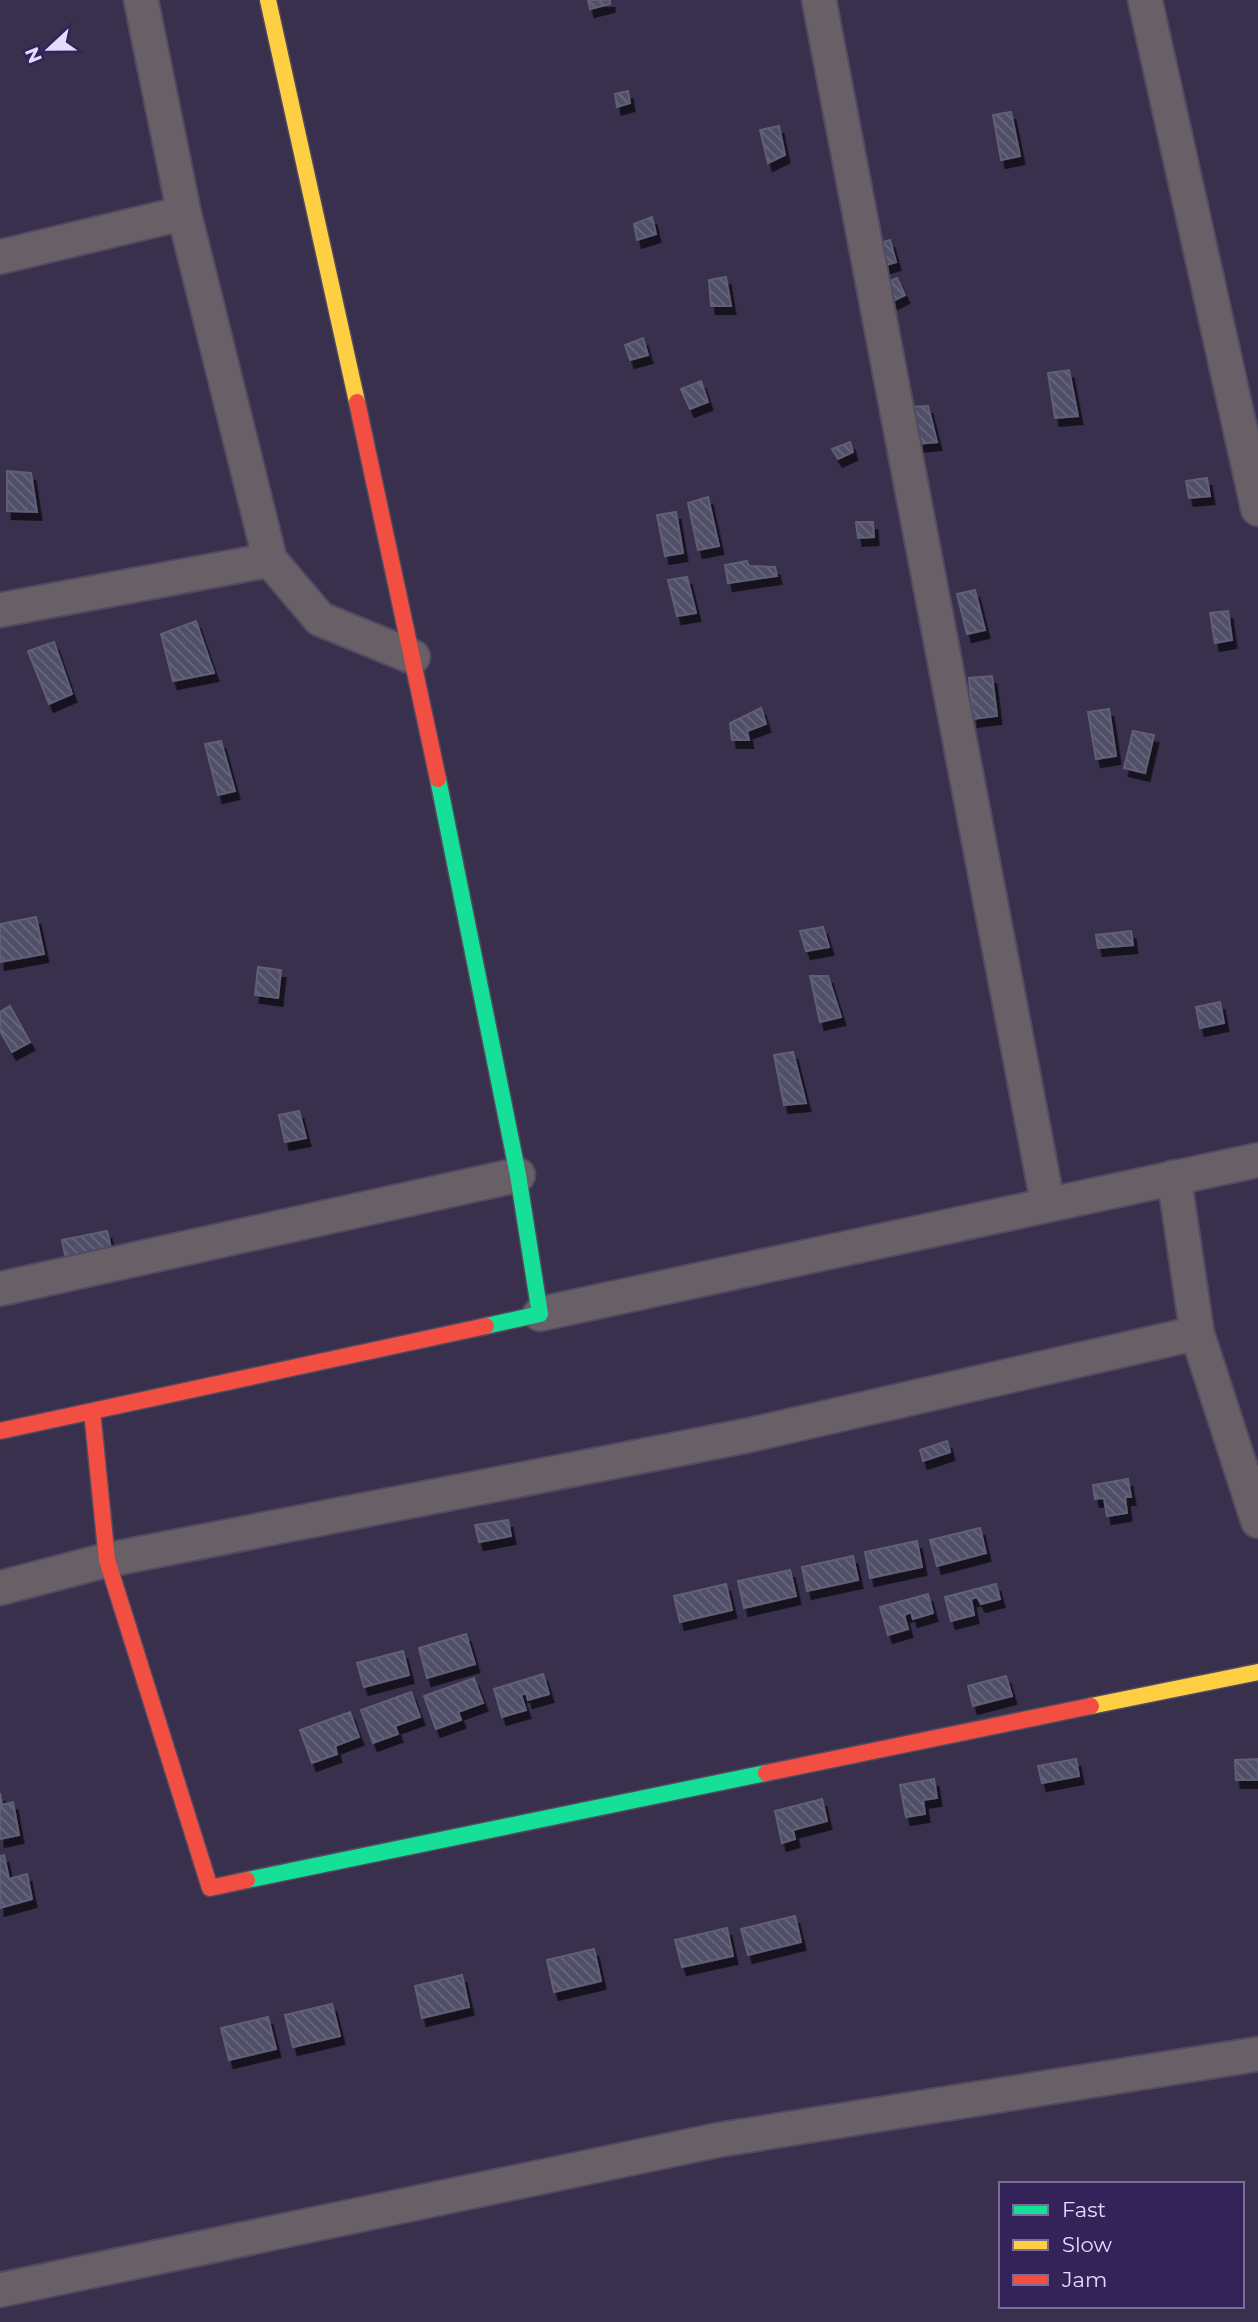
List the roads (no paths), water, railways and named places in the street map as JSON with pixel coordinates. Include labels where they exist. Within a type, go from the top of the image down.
[{"type":"street","points":[[141,0],[184,214],[270,560],[320,619],[413,657]]},
{"type":"street","points":[[268,0],[413,657],[518,1175],[540,1314]]},
{"type":"street","points":[[819,0],[1048,1205]]},
{"type":"street","points":[[1145,0],[1258,509]]},
{"type":"street","points":[[0,257],[184,214]]},
{"type":"street","points":[[0,610],[270,560]]},
{"type":"street","points":[[0,1431],[1258,1160]]},
{"type":"street","points":[[0,1289],[518,1175]]},
{"type":"street","points":[[1174,1177],[1197,1333],[1258,1521]]},
{"type":"street","points":[[0,1588],[107,1560],[746,1436],[1197,1333]]},
{"type":"street","points":[[92,1411],[107,1560],[210,1888],[1258,1672]]},
{"type":"street","points":[[0,2290],[718,2140],[1258,2054]]}]
